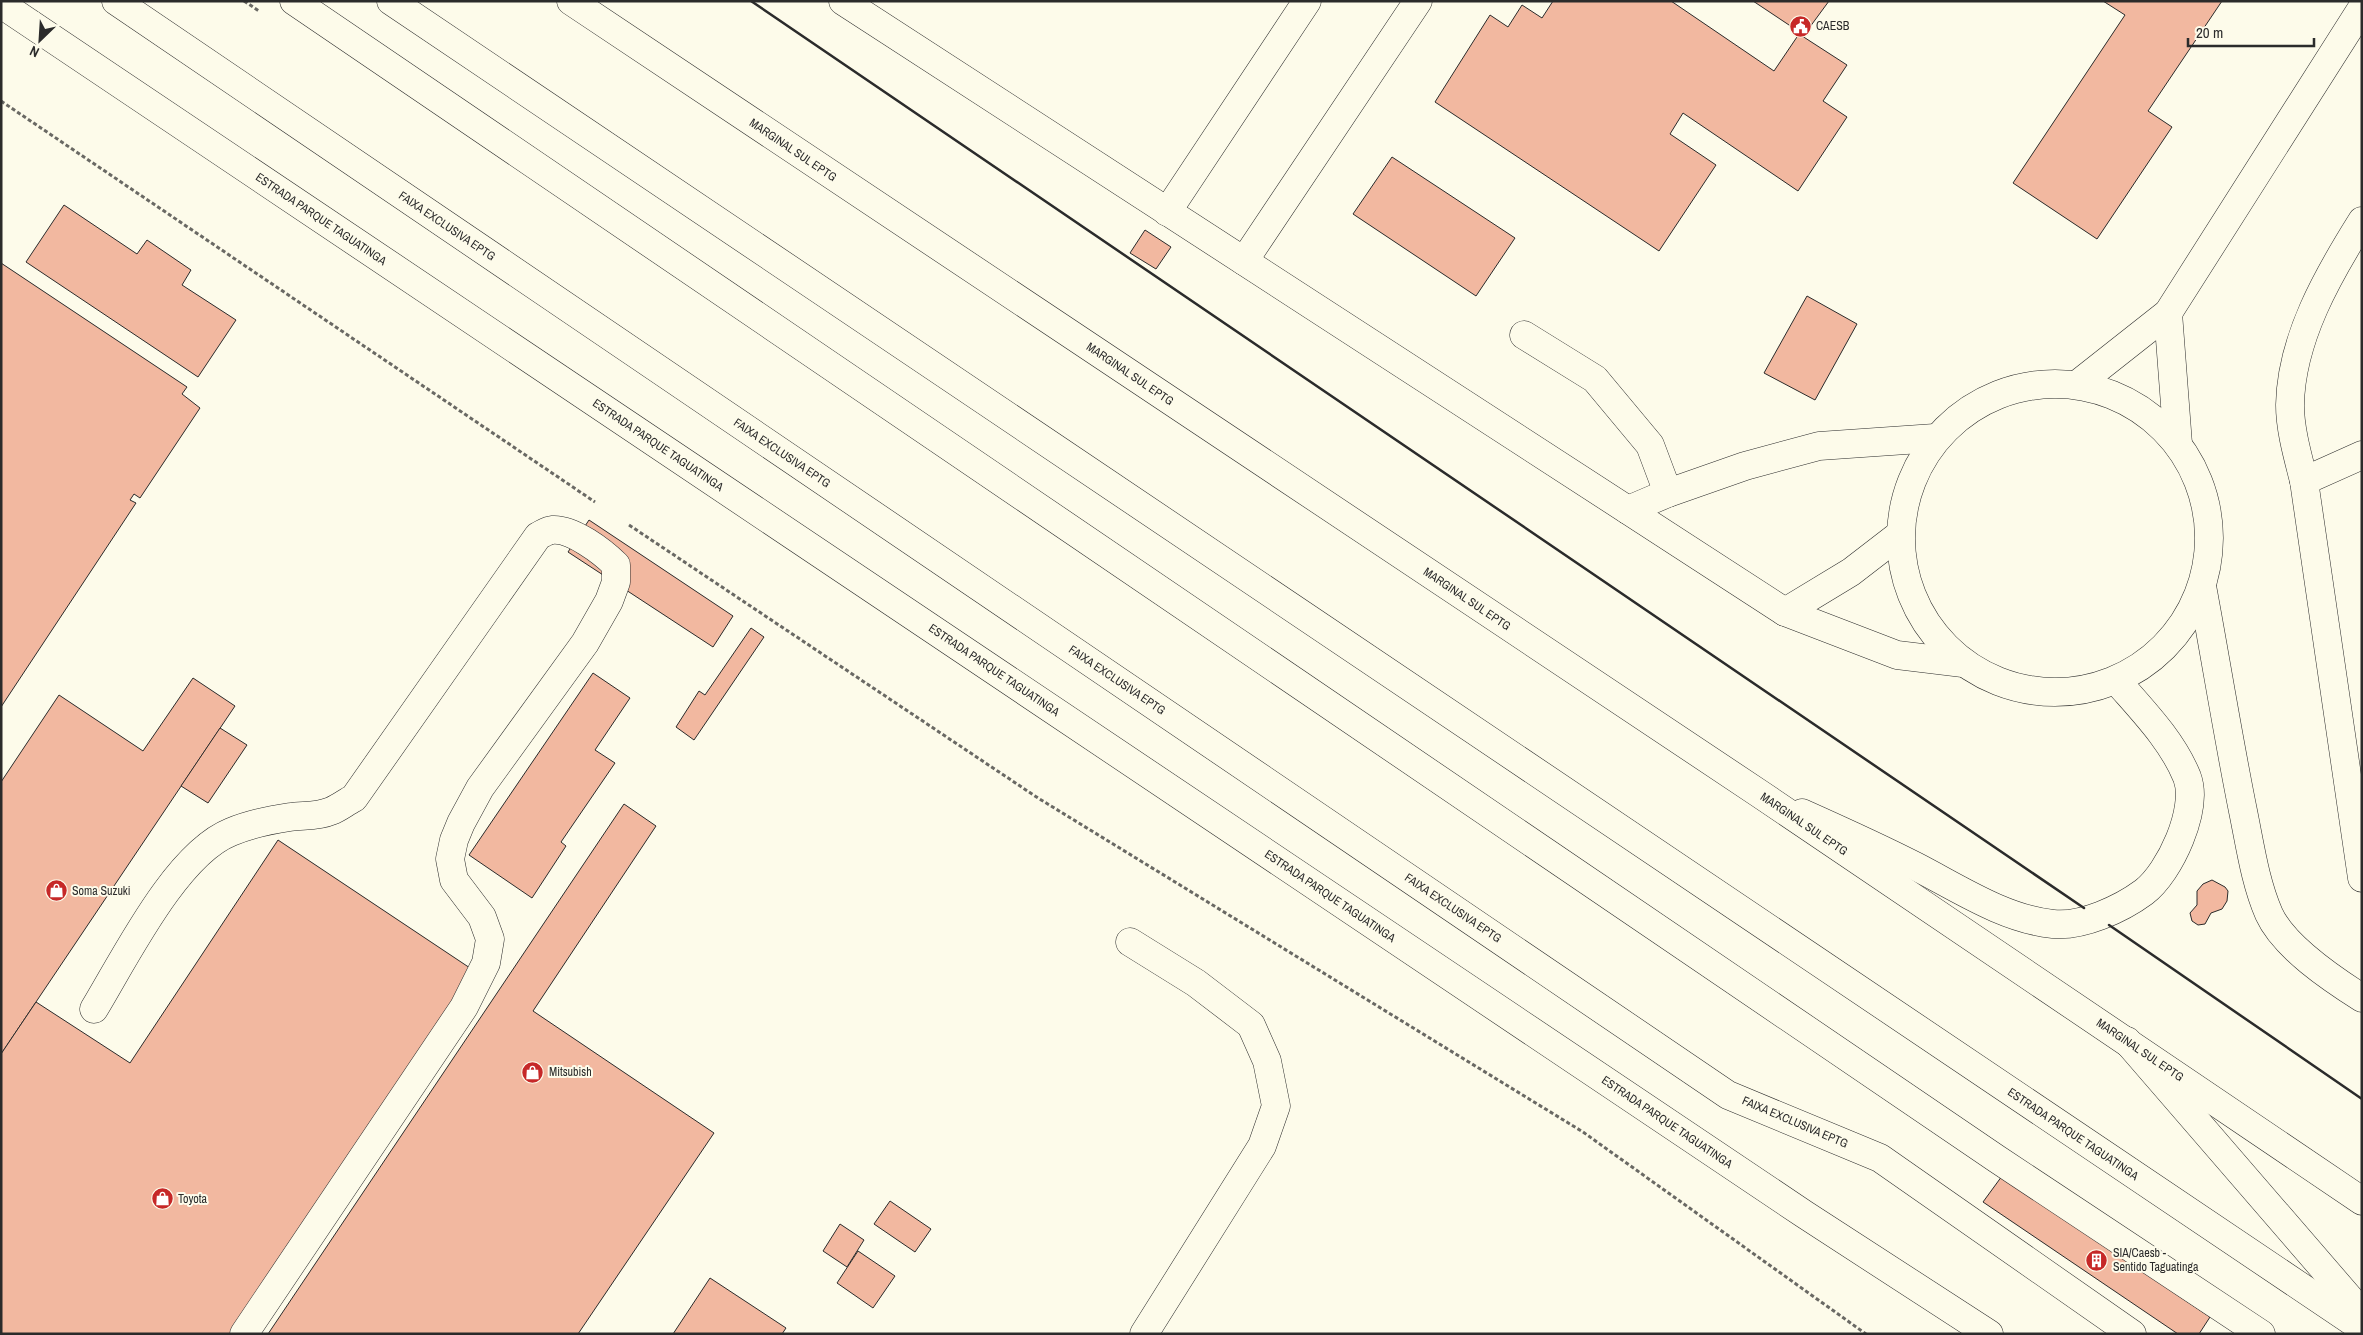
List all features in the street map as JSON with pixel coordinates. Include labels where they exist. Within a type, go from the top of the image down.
[{"type":"main road","name":"FAIXA EXCLUSIVA EPTG","points":[[116,1],[1728,1095],[1880,1158],[2132,1334]]},
{"type":"main road","points":[[294,1],[1997,1159],[2261,1334]]},
{"type":"main road","name":"ESTRADA PARQUE TAGUATINGA","points":[[391,1],[2362,1328]]},
{"type":"main road","name":"MARGINAL SUL EPTG","points":[[570,1],[1760,794],[2362,1201]]},
{"type":"main road","points":[[843,1],[1785,612],[1898,655],[1963,663],[2011,686],[2064,692],[2116,680],[2153,657],[2183,626],[2202,586],[2210,538],[2202,488],[2178,444],[2150,416],[2116,395],[2078,384],[2025,385],[1976,404],[1935,438],[1909,483],[1899,535],[1906,584],[1928,627],[1963,663]]},
{"type":"main road","points":[[1167,212],[1307,1]]},
{"type":"main road","points":[[1244,261],[1418,1]]},
{"type":"main road","name":"ESTRADA PARQUE TAGUATINGA","points":[[1,4],[1796,1209],[1989,1334]]},
{"type":"main road","points":[[2078,384],[2168,313],[2362,8]]},
{"type":"main road","points":[[2361,222],[2340,257],[2308,325],[2295,366],[2290,406],[2304,481],[2362,878]]},
{"type":"main road","points":[[2168,313],[2178,444]]},
{"type":"main road","points":[[1524,335],[1595,379],[1650,445],[1668,492]]},
{"type":"main road","points":[[1628,510],[1668,492],[1745,466],[1819,446],[1935,438]]},
{"type":"main road","points":[[2304,481],[2362,454]]},
{"type":"main road","points":[[94,1009],[166,893],[203,849],[230,832],[247,826],[292,817],[311,817],[332,811],[354,798],[538,536],[551,530],[563,531],[582,540],[616,565],[616,582],[609,601],[585,643],[480,788],[454,840],[450,859],[454,880],[482,918],[490,939],[486,963],[475,987],[459,1015],[244,1334]]},
{"type":"main road","points":[[1785,612],[1851,572],[1899,535]]},
{"type":"main road","points":[[2202,586],[2240,797],[2256,871],[2270,916],[2294,948],[2338,983],[2362,998]]},
{"type":"main road","points":[[1760,794],[1886,851],[2009,914],[2054,924],[2099,918],[2145,891],[2172,857],[2190,813],[2188,779],[2169,742],[2116,680]]},
{"type":"main road","points":[[1130,942],[1196,983],[1251,1025],[1267,1061],[1276,1106],[1262,1146],[1144,1334]]},
{"type":"main road","points":[[2127,1041],[2362,1313]]},
{"type":"path","points":[[1,101],[599,505]]},
{"type":"path","points":[[624,522],[1038,798],[1583,1132],[1866,1334]]},
{"type":"building","points":[[1553,1],[1671,1],[1774,71],[1799,34],[1847,65],[1823,101],[1847,117],[1798,191],[1683,113],[1670,134],[1716,165],[1659,251],[1435,102],[1490,15],[1508,27],[1522,5],[1542,18]]},
{"type":"building","name":"CAESB","points":[[1753,1],[1829,1],[1804,35]]},
{"type":"building","points":[[2103,1],[2222,1],[2148,111],[2172,127],[2097,239],[2013,183],[2125,15]]},
{"type":"building","points":[[1392,157],[1515,238],[1476,296],[1353,214]]},
{"type":"building","points":[[64,205],[137,254],[147,240],[191,270],[182,285],[236,320],[198,377],[26,262]]},
{"type":"building","points":[[1145,230],[1171,247],[1156,269],[1130,253]]},
{"type":"building","points":[[1,263],[187,387],[182,394],[200,408],[140,498],[134,494],[130,500],[136,503],[1,707]]},
{"type":"building","points":[[1807,296],[1857,324],[1815,400],[1764,373]]},
{"type":"building","points":[[589,520],[733,616],[713,647],[568,552]]},
{"type":"building","points":[[751,628],[764,637],[694,740],[676,727],[699,691],[705,695]]},
{"type":"building","points":[[593,673],[630,698],[595,750],[615,763],[561,842],[566,846],[532,898],[469,855]]},
{"type":"building","name":"Soma Suzuki","points":[[193,678],[235,706],[1,1054],[1,782],[59,695],[143,751]]},
{"type":"building","points":[[220,728],[247,745],[208,803],[181,786]]},
{"type":"building","name":"Mitsubish","points":[[624,804],[656,826],[533,1011],[714,1133],[578,1334],[268,1334]]},
{"type":"building","name":"Toyota","points":[[278,840],[476,972],[231,1334],[1,1334],[1,1054],[36,1002],[130,1063]]},
{"type":"building","points":[[2212,880],[2225,887],[2228,891],[2227,901],[2222,909],[2211,913],[2205,924],[2198,925],[2192,921],[2190,913],[2197,905],[2197,891],[2203,884]]},
{"type":"building","name":"SIA/Caesb - Sentido Taguatinga","points":[[2002,1176],[2210,1317],[2199,1334],[2178,1334],[1983,1202]]},
{"type":"building","points":[[890,1201],[931,1229],[915,1252],[874,1224]]},
{"type":"building","points":[[840,1224],[864,1240],[847,1267],[823,1251]]},
{"type":"building","points":[[858,1251],[895,1276],[873,1308],[837,1283]]},
{"type":"building","points":[[710,1278],[786,1328],[782,1334],[673,1334]]},
{"type":"wall","points":[[751,1],[2084,908]]},
{"type":"wall","points":[[2109,925],[2362,1099]]},
{"type":"place","name":"CAESB","points":[[1800,26]]},
{"type":"place","name":"Soma Suzuki","points":[[56,891]]},
{"type":"place","name":"Mitsubish","points":[[533,1072]]},
{"type":"place","name":"Toyota","points":[[162,1199]]},
{"type":"place","name":"SIA/Caesb - Sentido Taguatinga","points":[[2097,1260]]}]
